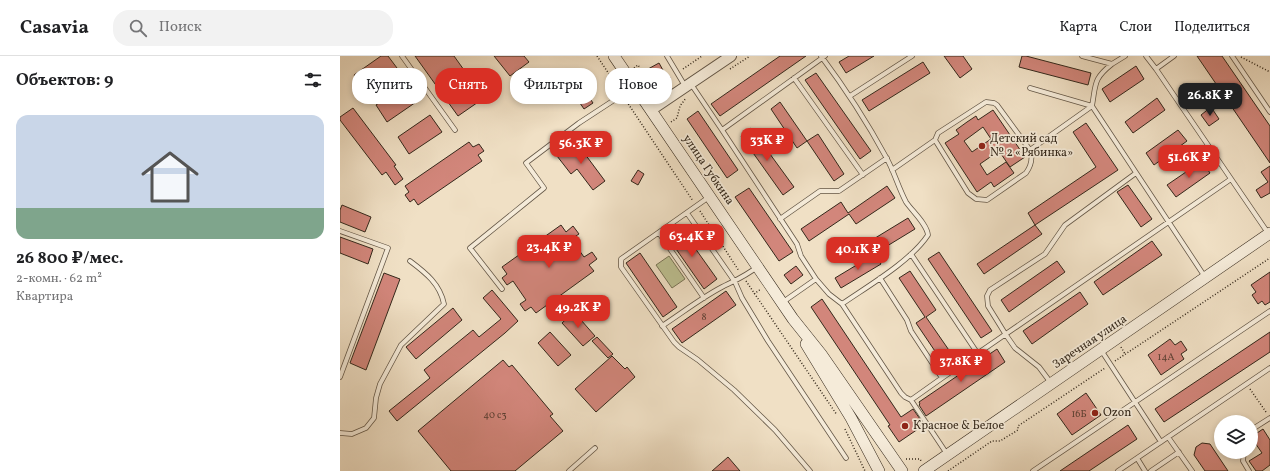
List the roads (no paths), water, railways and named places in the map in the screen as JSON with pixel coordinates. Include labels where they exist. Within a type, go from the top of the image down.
[{"type":"main road","name":"улица Губкина","points":[[614,56],[622,68]]},
{"type":"main road","name":"улица Губкина","points":[[647,104],[793,319],[821,354],[902,471]]},
{"type":"main road","name":"Заречная улица","points":[[924,471],[1269,234]]},
{"type":"main road","name":"улица Губкина","points":[[793,319],[814,358],[851,418],[879,471]]},
{"type":"street","points":[[651,110],[731,56]]},
{"type":"lane","points":[[402,56],[455,130]]},
{"type":"lane","points":[[667,56],[722,130],[797,244],[801,256],[816,279],[829,294],[842,304],[901,393],[911,400],[948,455]]},
{"type":"lane","points":[[850,96],[912,56]]},
{"type":"lane","points":[[1082,56],[1112,64]]},
{"type":"lane","points":[[1030,150],[1092,106],[1096,82],[1100,73],[1125,56]]},
{"type":"lane","points":[[1146,56],[1269,234]]},
{"type":"lane","points":[[1156,69],[1174,56]]},
{"type":"lane","points":[[1232,56],[1270,112]]},
{"type":"lane","points":[[722,130],[823,57],[850,96],[887,158],[906,201],[914,214],[927,229],[928,235],[911,254],[880,278],[842,304]]},
{"type":"lane","points":[[794,78],[863,175]]},
{"type":"lane","points":[[1030,88],[1092,106],[1206,278]]},
{"type":"lane","points":[[892,170],[935,140],[938,132],[986,102],[997,105],[1030,150],[1032,158],[1026,173],[987,200],[976,199],[968,193],[935,140]]},
{"type":"lane","points":[[502,289],[470,248],[544,188],[526,163],[578,123],[607,104]]},
{"type":"lane","points":[[780,219],[820,191],[839,191],[887,158]]},
{"type":"lane","points":[[1052,384],[1039,367],[1015,348],[988,306],[987,296],[990,290],[1045,254],[1065,224],[1136,173]]},
{"type":"lane","points":[[911,400],[1231,179]]},
{"type":"lane","points":[[710,196],[621,259],[621,267],[633,286],[679,347],[698,360],[722,380],[775,430],[810,471]]},
{"type":"lane","points":[[687,213],[735,282],[742,298],[768,341],[846,458]]},
{"type":"lane","points":[[340,231],[388,248],[340,377]]},
{"type":"lane","points":[[659,233],[704,298]]},
{"type":"lane","points":[[911,254],[978,354]]},
{"type":"lane","points":[[340,433],[352,434],[366,428],[374,418],[376,398],[380,384],[401,345],[444,304],[442,292],[427,274],[410,261]]},
{"type":"lane","points":[[662,326],[704,298],[735,282],[757,267]]},
{"type":"lane","points":[[880,278],[907,320],[911,331],[942,378]]},
{"type":"lane","points":[[782,303],[816,279]]},
{"type":"lane","points":[[1033,471],[1270,311]]},
{"type":"lane","points":[[1101,350],[1161,442]]},
{"type":"lane","points":[[1118,471],[1270,368]]},
{"type":"lane","points":[[1258,426],[1270,418]]},
{"type":"lane","points":[[1168,437],[1192,471]]},
{"type":"lane","points":[[569,471],[595,448]]},
{"type":"lane","points":[[1151,471],[1179,452]]},
{"type":"lane","points":[[1137,458],[1145,471]]},
{"type":"lane","points":[[1243,459],[1250,471]]},
{"type":"place","name":"Детский сад № 2 «Рябинка»","points":[[982,146]]},
{"type":"place","name":"Ozon","points":[[1095,413]]},
{"type":"place","name":"Красное & Белое","points":[[905,426]]}]
